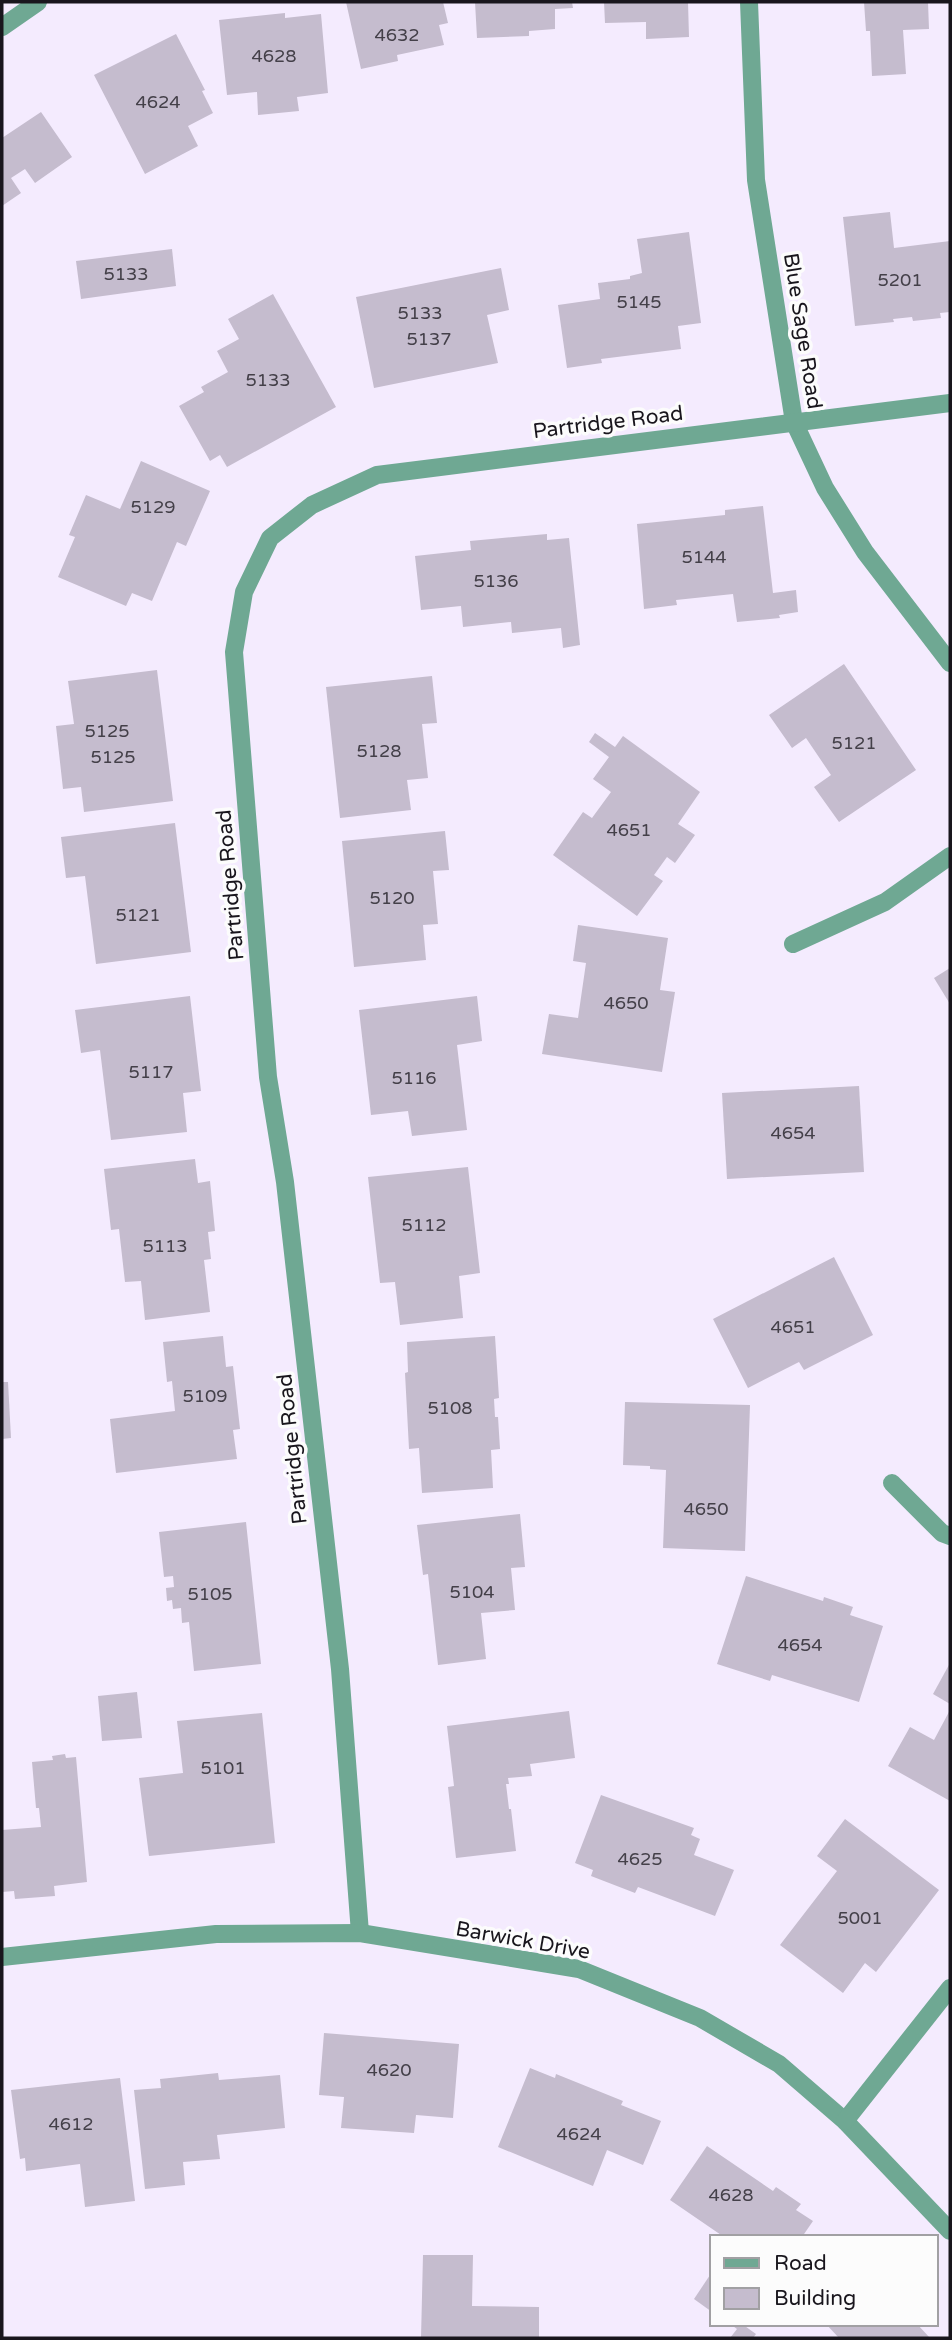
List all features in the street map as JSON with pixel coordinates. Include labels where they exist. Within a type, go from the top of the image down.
[{"type":"street","points":[[2,27],[38,2]]},
{"type":"street","name":"Blue Sage Road","points":[[749,2],[756,180],[794,422],[825,488],[865,552],[950,663]]},
{"type":"street","name":"Partridge Road","points":[[360,1933],[338,1656],[285,1182],[268,1077],[234,652],[244,592],[270,538],[312,505],[377,475],[950,403]]},
{"type":"street","points":[[793,944],[885,902],[950,856]]},
{"type":"street","points":[[892,1483],[942,1533],[950,1536]]},
{"type":"street","name":"Barwick Drive","points":[[2,1957],[216,1934],[360,1933],[579,1969],[700,2018],[779,2064],[845,2121],[950,2231]]},
{"type":"street","points":[[845,2121],[950,1988]]},
{"type":"building","points":[[346,2],[443,2],[448,23],[439,25],[444,45],[397,55],[398,61],[361,69]]},
{"type":"building","points":[[475,2],[572,2],[573,8],[555,9],[555,29],[529,31],[529,36],[477,38]]},
{"type":"building","points":[[604,2],[688,2],[689,37],[646,39],[646,22],[605,23]]},
{"type":"building","points":[[864,2],[928,2],[929,29],[903,30],[906,74],[872,76],[870,31],[866,31]]},
{"type":"building","points":[[285,13],[285,18],[321,14],[328,93],[297,97],[299,111],[258,115],[257,92],[227,95],[219,20]]},
{"type":"building","points":[[176,34],[205,90],[202,91],[213,113],[188,126],[198,146],[145,174],[94,75]]},
{"type":"building","points":[[41,112],[72,157],[35,183],[25,169],[11,178],[21,193],[2,206],[2,138]]},
{"type":"building","points":[[890,212],[894,248],[950,241],[950,312],[940,313],[941,318],[913,321],[912,317],[893,319],[894,322],[855,326],[843,217]]},
{"type":"building","points":[[689,232],[701,323],[678,326],[681,349],[601,359],[602,363],[567,368],[558,305],[600,299],[598,283],[630,279],[630,276],[642,273],[637,239]]},
{"type":"building","points":[[172,249],[176,286],[81,299],[76,261]]},
{"type":"building","points":[[501,268],[509,310],[487,315],[498,363],[374,388],[356,297]]},
{"type":"building","points":[[273,294],[336,407],[227,467],[220,455],[210,461],[179,406],[204,392],[201,387],[228,372],[217,351],[239,339],[228,319]]},
{"type":"building","points":[[141,461],[210,491],[186,546],[177,542],[152,601],[132,593],[126,606],[58,577],[75,537],[69,535],[86,495],[120,509]]},
{"type":"building","points":[[763,506],[773,593],[796,590],[798,612],[779,615],[780,618],[737,622],[733,594],[676,600],[677,605],[644,609],[637,524],[725,515],[725,510]]},
{"type":"building","points":[[547,534],[547,540],[569,538],[580,645],[563,648],[561,628],[512,633],[511,622],[463,627],[461,606],[421,610],[415,556],[471,550],[470,541]]},
{"type":"building","points":[[844,664],[916,770],[839,822],[814,787],[831,775],[806,738],[792,748],[769,715]]},
{"type":"building","points":[[157,670],[173,801],[84,812],[81,787],[63,789],[56,726],[74,724],[68,681]]},
{"type":"building","points":[[432,676],[437,723],[422,724],[428,778],[407,780],[411,810],[340,818],[326,687]]},
{"type":"building","points":[[595,733],[615,747],[623,736],[700,792],[678,824],[695,835],[675,863],[667,857],[654,875],[663,881],[637,916],[553,855],[583,812],[592,818],[611,792],[593,779],[609,757],[589,742]]},
{"type":"building","points":[[175,823],[191,952],[96,964],[85,876],[66,878],[61,837]]},
{"type":"building","points":[[445,831],[449,870],[433,871],[438,924],[423,925],[426,960],[354,967],[342,841]]},
{"type":"building","points":[[578,925],[668,938],[660,990],[675,992],[662,1072],[542,1054],[549,1014],[578,1018],[586,963],[573,961]]},
{"type":"building","points":[[950,968],[950,1004],[934,978]]},
{"type":"building","points":[[190,996],[201,1091],[183,1093],[187,1132],[111,1140],[100,1050],[81,1053],[75,1010]]},
{"type":"building","points":[[477,996],[482,1041],[457,1045],[467,1130],[412,1136],[408,1111],[371,1115],[359,1010]]},
{"type":"building","points":[[859,1086],[864,1172],[727,1179],[722,1093]]},
{"type":"building","points":[[195,1159],[198,1183],[210,1181],[215,1231],[208,1232],[211,1259],[204,1260],[210,1312],[145,1320],[141,1281],[125,1282],[119,1229],[111,1230],[104,1169]]},
{"type":"building","points":[[468,1167],[480,1273],[459,1276],[463,1318],[400,1325],[395,1282],[380,1283],[368,1177]]},
{"type":"building","points":[[834,1257],[873,1335],[804,1370],[799,1362],[748,1388],[713,1319]]},
{"type":"building","points":[[223,1336],[226,1367],[233,1366],[240,1429],[233,1430],[237,1459],[116,1473],[110,1419],[175,1411],[172,1381],[167,1382],[163,1342]]},
{"type":"building","points":[[495,1336],[499,1398],[494,1399],[500,1449],[491,1450],[493,1488],[422,1493],[419,1448],[409,1449],[405,1373],[408,1372],[407,1342]]},
{"type":"building","points":[[2,1382],[8,1382],[11,1438],[2,1439]]},
{"type":"building","points":[[625,1402],[750,1405],[745,1551],[663,1548],[666,1470],[650,1469],[650,1466],[623,1465]]},
{"type":"building","points":[[520,1514],[525,1567],[511,1568],[515,1610],[481,1613],[486,1659],[438,1665],[428,1574],[423,1575],[417,1525]]},
{"type":"building","points":[[246,1522],[261,1664],[194,1671],[189,1622],[182,1623],[181,1608],[173,1609],[172,1600],[167,1601],[166,1588],[174,1587],[173,1576],[164,1577],[159,1532]]},
{"type":"building","points":[[746,1576],[823,1601],[824,1597],[853,1607],[850,1615],[883,1626],[859,1702],[772,1675],[770,1681],[717,1664]]},
{"type":"building","points":[[950,1663],[950,1704],[933,1694]]},
{"type":"building","points":[[137,1692],[142,1738],[102,1741],[98,1696]]},
{"type":"building","points":[[950,1710],[950,1801],[888,1766],[910,1727],[934,1740]]},
{"type":"building","points":[[569,1711],[575,1758],[530,1764],[532,1776],[508,1778],[509,1784],[506,1784],[516,1851],[456,1858],[448,1787],[454,1786],[447,1726]]},
{"type":"building","points":[[262,1713],[275,1843],[149,1856],[139,1778],[183,1773],[177,1721]]},
{"type":"building","points":[[65,1754],[66,1758],[76,1757],[87,1882],[54,1886],[55,1896],[15,1899],[14,1891],[2,1892],[2,1830],[41,1827],[39,1808],[36,1808],[32,1762],[53,1760],[52,1756]]},
{"type":"building","points":[[601,1795],[694,1828],[691,1835],[700,1839],[694,1855],[734,1870],[715,1916],[638,1887],[635,1893],[591,1876],[593,1870],[575,1863]]},
{"type":"building","points":[[845,1819],[939,1890],[876,1972],[865,1963],[843,1993],[780,1945],[837,1871],[817,1856]]},
{"type":"building","points":[[324,2033],[459,2044],[453,2118],[416,2115],[414,2133],[341,2128],[344,2097],[319,2095]]},
{"type":"building","points":[[530,2068],[555,2078],[556,2074],[623,2101],[621,2105],[661,2121],[643,2165],[607,2150],[593,2186],[498,2147]]},
{"type":"building","points":[[218,2073],[219,2080],[280,2075],[285,2128],[217,2135],[220,2159],[183,2162],[185,2185],[145,2189],[134,2090],[161,2088],[160,2079]]},
{"type":"building","points":[[120,2078],[135,2201],[85,2207],[80,2164],[26,2171],[25,2158],[20,2159],[11,2090]]},
{"type":"building","points":[[707,2146],[773,2191],[776,2187],[801,2204],[796,2210],[813,2221],[803,2235],[721,2235],[670,2200]]},
{"type":"building","points":[[423,2255],[473,2255],[472,2306],[539,2307],[539,2338],[421,2338]]},
{"type":"building","points":[[710,2275],[710,2311],[694,2299]]},
{"type":"building","points":[[733,2326],[745,2326],[756,2334],[753,2338],[730,2338],[737,2329]]},
{"type":"building","points":[[828,2326],[919,2326],[930,2338],[839,2338]]}]
